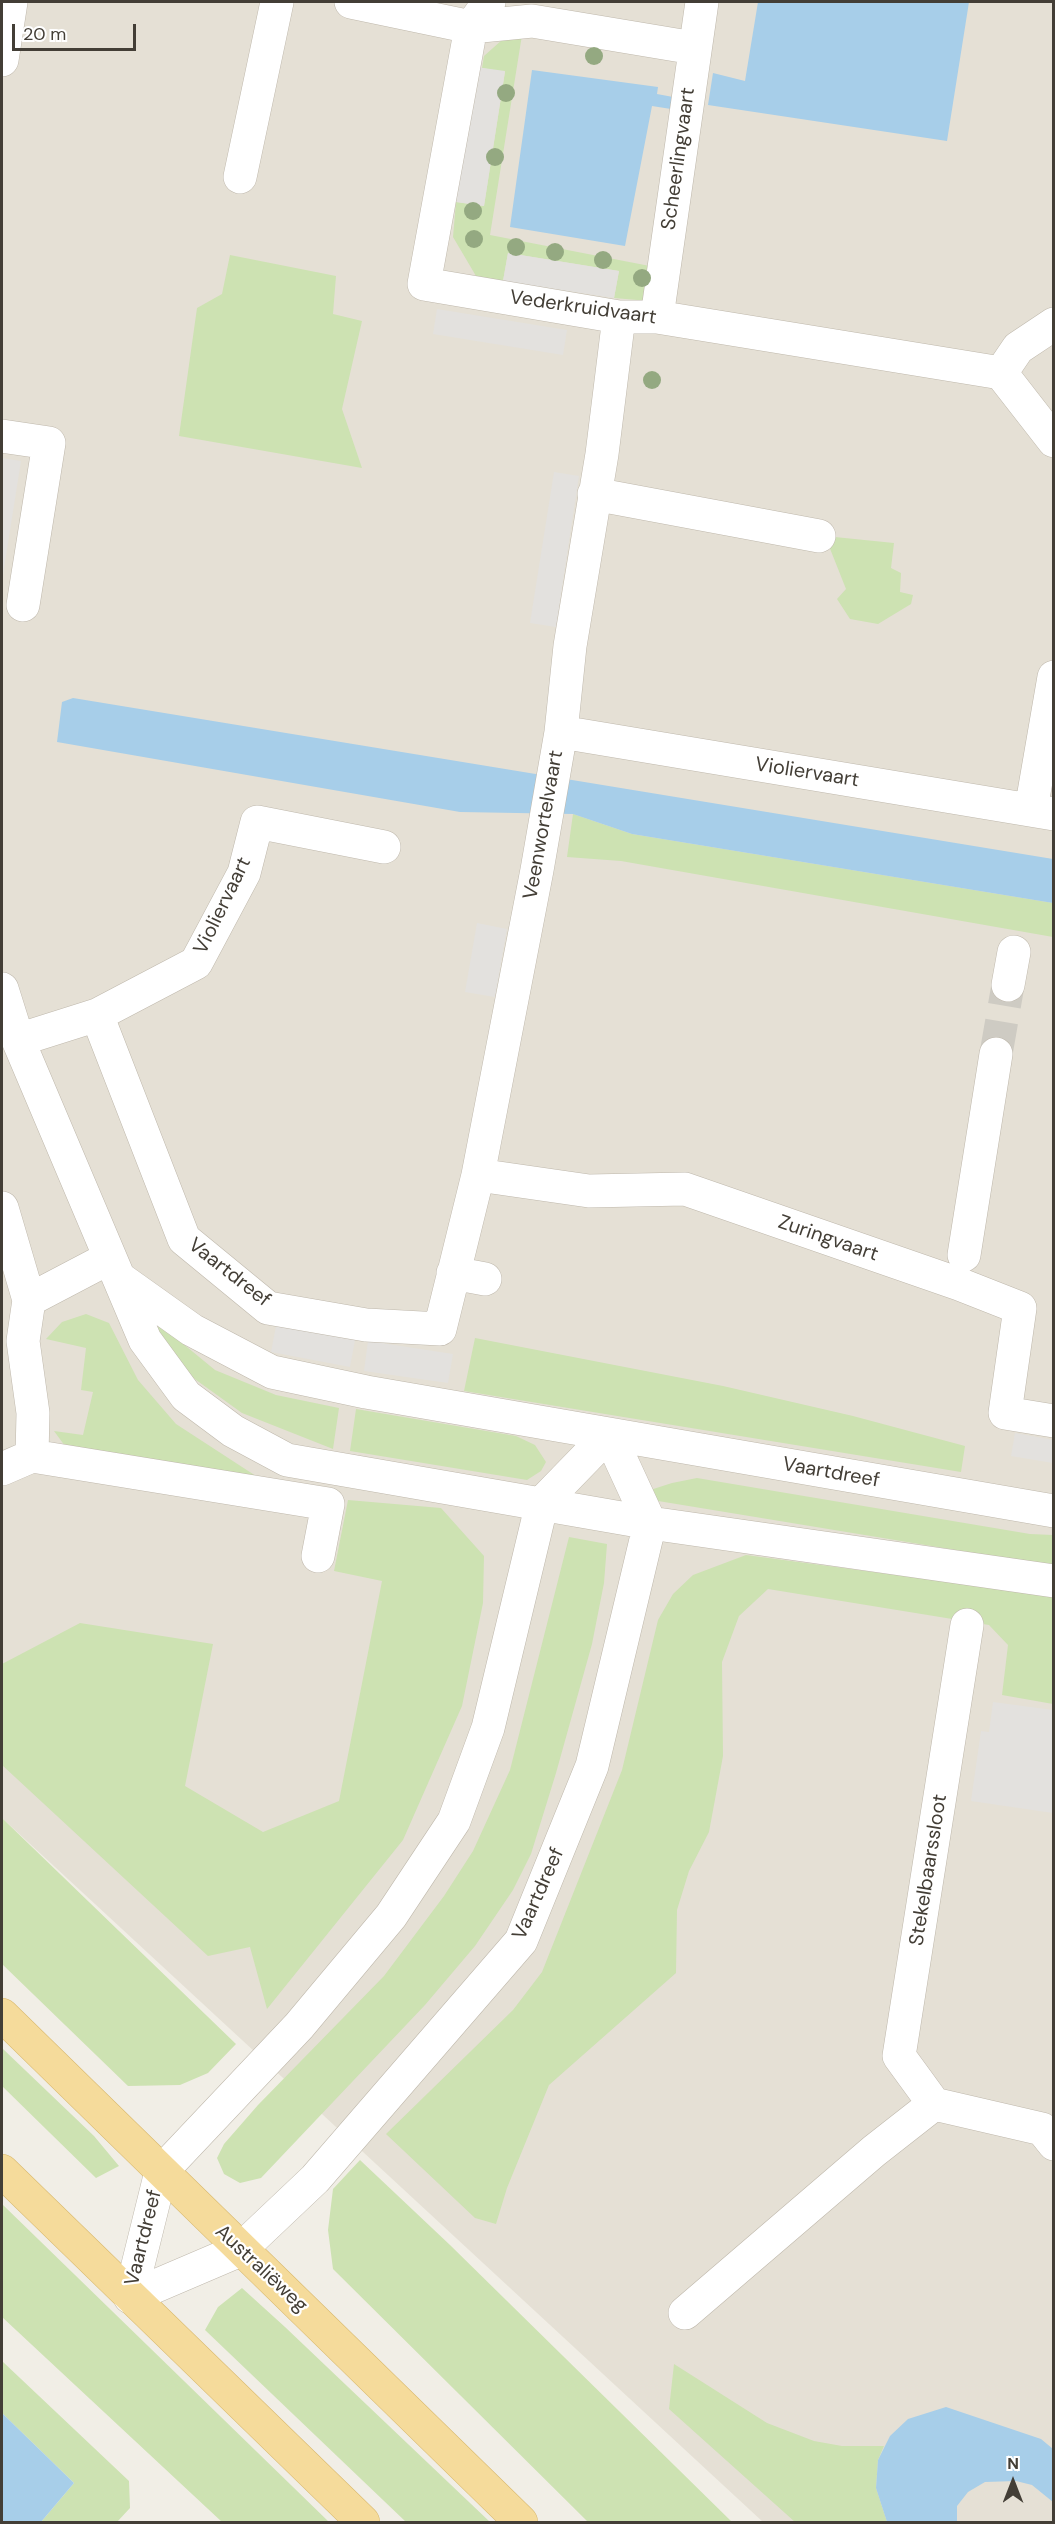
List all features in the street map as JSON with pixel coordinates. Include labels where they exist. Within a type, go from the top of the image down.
[{"type":"main road","name":"Australiëweg","points":[[2,2015],[521,2523]]},
{"type":"main road","points":[[2,2171],[363,2523]]},
{"type":"street","points":[[2,60],[11,2]]},
{"type":"street","points":[[240,177],[277,2]]},
{"type":"street","points":[[351,2],[480,14],[693,48]]},
{"type":"street","name":"Scheerlingvaart","points":[[657,317],[684,136],[693,48],[702,2]]},
{"type":"street","name":"Vederkruidvaart","points":[[480,14],[424,284],[619,317],[657,317],[1001,373]]},
{"type":"street","name":"Veenwortelvaart","points":[[440,1329],[478,1175],[559,742],[570,646],[602,454],[619,317]]},
{"type":"street","points":[[1053,324],[1018,348],[1001,373],[1053,441]]},
{"type":"street","points":[[2,436],[49,443],[23,605]]},
{"type":"street","points":[[594,494],[819,536]]},
{"type":"street","points":[[1042,812],[1053,677]]},
{"type":"street","name":"Violiervaart","points":[[559,742],[1042,812]]},
{"type":"street","name":"Violiervaart","points":[[18,1040],[97,1015],[196,963],[244,873],[257,822],[384,847]]},
{"type":"street","points":[[1008,985],[1014,952]]},
{"type":"street","points":[[2,989],[18,1040],[144,1340],[186,1396],[232,1431],[287,1460],[650,1523],[1053,1581]]},
{"type":"street","name":"Vaartdreef","points":[[97,1015],[184,1239],[268,1308],[366,1325],[440,1329]]},
{"type":"street","points":[[964,1255],[996,1054]]},
{"type":"street","name":"Zuringvaart","points":[[478,1175],[589,1191],[685,1189],[959,1284],[1020,1308],[1005,1413],[1053,1421]]},
{"type":"street","points":[[2,1208],[29,1300],[23,1341],[33,1413],[32,1455]]},
{"type":"street","points":[[29,1300],[114,1268]]},
{"type":"street","name":"Vaartdreef","points":[[114,1268],[192,1330],[272,1372],[366,1392],[1053,1511]]},
{"type":"street","points":[[453,1273],[485,1280]]},
{"type":"street","points":[[542,1503],[609,1434],[650,1523]]},
{"type":"street","points":[[2,1468],[32,1455],[328,1504],[318,1556]]},
{"type":"street","name":"Vaartdreef","points":[[130,2297],[161,2172],[299,2026],[391,1916],[454,1821],[488,1728],[542,1503]]},
{"type":"street","name":"Vaartdreef","points":[[130,2297],[240,2250],[315,2179],[387,2099],[521,1941],[592,1766],[650,1523]]},
{"type":"street","name":"Stekelbaarssloot","points":[[934,2104],[899,2056],[967,1625]]},
{"type":"street","points":[[685,2313],[874,2151],[934,2104],[1042,2129],[1053,2144]]},
{"type":"shaded area","points":[[2,2],[1053,2],[1053,2522],[763,2522],[2,1818]]},
{"type":"shaded area","points":[[476,67],[505,71],[484,206],[456,202]]},
{"type":"shaded area","points":[[508,253],[619,271],[614,298],[503,281]]},
{"type":"shaded area","points":[[437,309],[567,330],[563,355],[433,334]]},
{"type":"shaded area","points":[[2,458],[21,461],[2,581]]},
{"type":"shaded area","points":[[554,472],[579,476],[556,627],[530,623]]},
{"type":"shaded area","points":[[477,923],[507,929],[495,997],[465,992]]},
{"type":"shaded area","points":[[276,1326],[355,1340],[350,1367],[271,1352]]},
{"type":"shaded area","points":[[368,1341],[453,1354],[448,1383],[364,1371]]},
{"type":"shaded area","points":[[1015,1433],[1053,1440],[1053,1463],[1011,1456]]},
{"type":"shaded area","points":[[993,1702],[1053,1710],[1053,1813],[971,1801],[981,1731],[989,1732]]},
{"type":"green space","points":[[511,32],[522,35],[490,235],[655,267],[649,301],[614,298],[619,271],[508,253],[503,281],[476,276],[453,237],[456,202],[484,206],[505,72],[482,68],[484,56]]},
{"type":"green space","points":[[230,255],[336,276],[333,314],[362,321],[342,409],[362,468],[179,436],[197,308],[222,294]]},
{"type":"green space","points":[[825,536],[894,543],[891,568],[901,573],[900,592],[913,595],[911,604],[878,624],[850,619],[837,599],[846,589]]},
{"type":"green space","points":[[573,814],[632,834],[1053,903],[1053,937],[621,861],[567,857]]},
{"type":"green space","points":[[86,1314],[109,1323],[138,1380],[176,1424],[259,1478],[65,1446],[54,1431],[83,1435],[93,1392],[81,1390],[86,1348],[46,1339],[62,1322]]},
{"type":"green space","points":[[154,1320],[215,1370],[276,1395],[339,1408],[333,1449],[242,1413],[178,1367],[148,1329]]},
{"type":"green space","points":[[475,1338],[723,1386],[853,1416],[965,1446],[961,1472],[464,1391]]},
{"type":"green space","points":[[356,1409],[516,1436],[535,1445],[546,1462],[541,1471],[527,1480],[350,1451]]},
{"type":"green space","points":[[697,1478],[1030,1534],[1053,1535],[1053,1566],[646,1499],[644,1492]]},
{"type":"green space","points":[[348,1500],[441,1508],[484,1556],[483,1603],[462,1706],[403,1840],[267,2009],[250,1947],[208,1956],[2,1765],[2,1664],[80,1623],[213,1644],[185,1786],[263,1832],[339,1801],[382,1581],[334,1571]]},
{"type":"green space","points":[[569,1537],[607,1544],[604,1583],[592,1644],[556,1773],[531,1854],[513,1890],[475,1946],[425,2005],[261,2178],[240,2183],[224,2174],[217,2158],[224,2144],[258,2105],[384,1976],[444,1896],[473,1851],[510,1770]]},
{"type":"green space","points":[[746,1555],[1053,1596],[1053,1704],[1002,1695],[1008,1645],[989,1625],[768,1589],[739,1616],[722,1662],[723,1756],[709,1832],[689,1871],[677,1910],[676,1973],[549,2085],[507,2188],[496,2224],[475,2218],[386,2134],[513,2010],[542,1972],[622,1770],[658,1620],[673,1594],[693,1575]]},
{"type":"green space","points":[[2,1818],[236,2044],[208,2073],[180,2085],[128,2086],[2,1964]]},
{"type":"green space","points":[[2,2048],[94,2136],[119,2166],[96,2178],[2,2086]]},
{"type":"green space","points":[[360,2160],[450,2245],[732,2522],[588,2522],[333,2269],[328,2230],[333,2189]]},
{"type":"green space","points":[[2,2204],[329,2522],[222,2522],[2,2317]]},
{"type":"green space","points":[[242,2288],[490,2522],[406,2522],[205,2330],[218,2307]]},
{"type":"green space","points":[[2,2361],[129,2481],[130,2508],[117,2522],[41,2522],[74,2483],[2,2413]]},
{"type":"green space","points":[[674,2364],[767,2423],[814,2441],[842,2446],[884,2446],[878,2460],[876,2488],[887,2522],[795,2522],[669,2409]]},
{"type":"water","points":[[758,2],[969,2],[947,141],[708,105],[713,73],[745,81]]},
{"type":"water","points":[[532,70],[658,87],[657,94],[673,97],[671,109],[652,106],[625,246],[510,227]]},
{"type":"water","points":[[73,698],[1053,859],[1053,903],[632,834],[573,814],[460,812],[57,742],[62,702]]},
{"type":"water","points":[[946,2407],[1041,2439],[1053,2449],[1053,2502],[1032,2485],[1016,2481],[985,2482],[968,2492],[957,2506],[957,2522],[887,2522],[876,2488],[878,2460],[890,2436],[908,2419]]},
{"type":"water","points":[[2,2413],[74,2483],[41,2522],[2,2522]]},
{"type":"tunnel","points":[[996,1054],[1008,985]]}]
